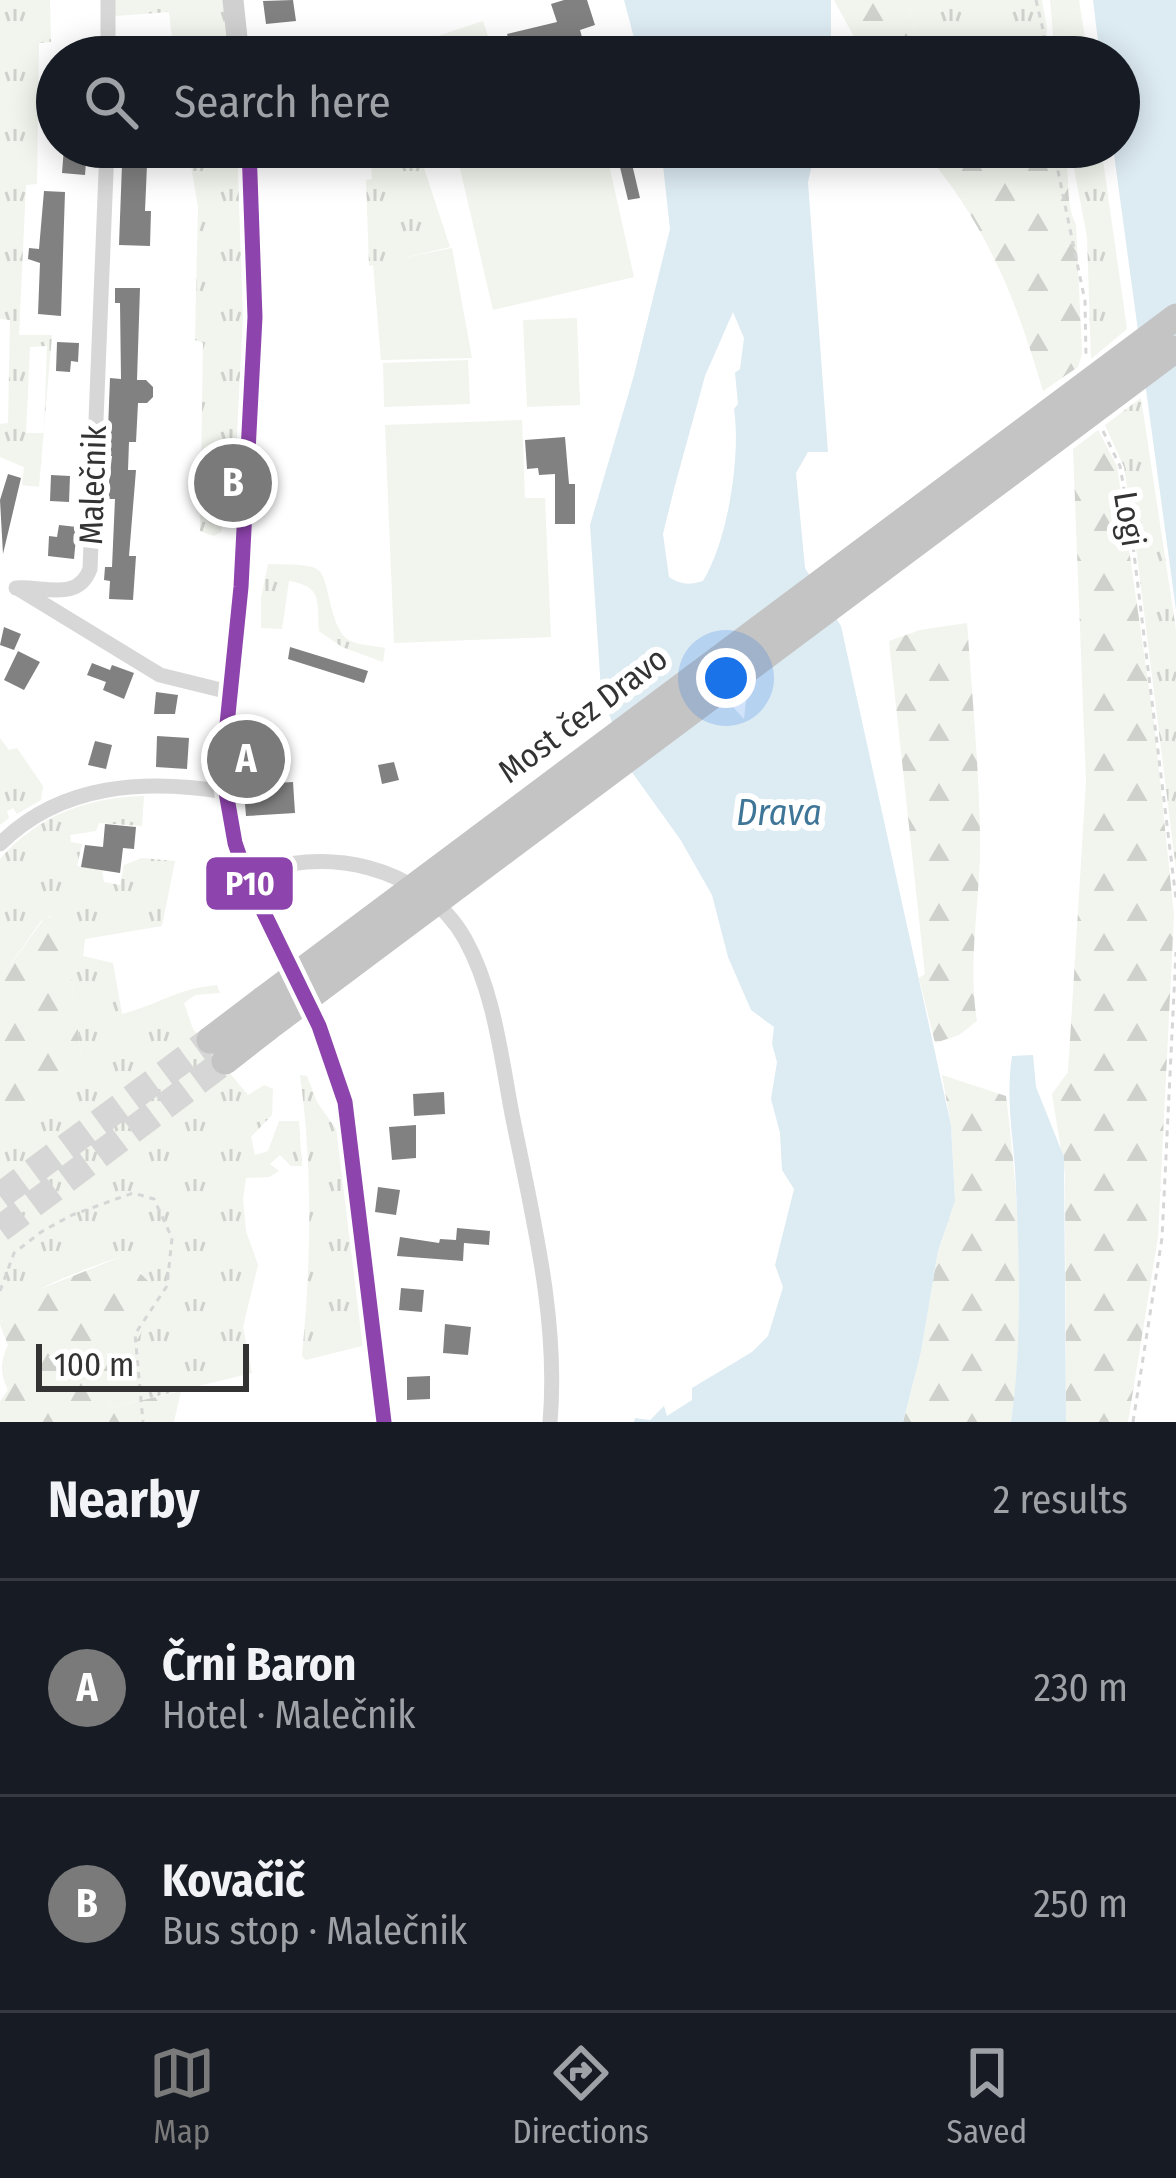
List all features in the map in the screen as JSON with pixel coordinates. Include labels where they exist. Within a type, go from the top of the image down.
[{"type":"highway","name":"Most čez Dravo","points":[[1176,317],[264,999],[217,1050],[266,1029],[1176,350]]},
{"type":"street","points":[[108,0],[108,36]]},
{"type":"street","points":[[233,0],[237,36]]},
{"type":"street","name":"Malečnik","points":[[105,168],[90,569],[74,590],[16,587],[160,676],[229,692]]},
{"type":"street","points":[[249,168],[255,317],[226,792],[247,878],[320,1026],[345,1102],[384,1422]]},
{"type":"street","points":[[1,841],[36,816],[94,791],[166,786],[226,792]]},
{"type":"street","points":[[247,878],[278,867],[313,863],[385,870],[423,892],[463,934],[482,976],[494,1021],[540,1256],[553,1387],[550,1422]]},
{"type":"path","points":[[1036,0],[1043,36]]},
{"type":"path","points":[[1057,168],[1085,301],[1086,361]]},
{"type":"path","name":"Logi","points":[[1102,429],[1120,466],[1131,529],[1176,899]]},
{"type":"path","points":[[1132,1422],[1162,1238],[1176,952]]},
{"type":"path","points":[[0,1291],[14,1253],[40,1232],[133,1192],[154,1199],[172,1238],[166,1286],[135,1334],[143,1422]]},
{"type":"green space","points":[[0,0],[50,0],[51,36],[36,36],[37,184],[26,185],[19,335],[52,335],[44,426],[47,346],[30,347],[26,433],[44,433],[39,487],[22,485],[24,467],[0,457],[0,424],[8,423],[10,320],[0,319]]},
{"type":"green space","points":[[114,0],[223,0],[227,36],[172,36],[169,12],[115,16]]},
{"type":"green space","points":[[834,0],[908,0],[916,36],[854,36]]},
{"type":"green space","points":[[908,0],[1042,0],[1047,28],[1046,36],[916,36]]},
{"type":"green space","points":[[1050,0],[1079,0],[1085,36],[1053,36]]},
{"type":"green space","points":[[483,21],[488,36],[438,36]]},
{"type":"green space","points":[[192,168],[243,168],[245,357],[238,449],[229,474],[235,501],[226,504],[221,532],[214,536],[200,531],[203,343],[195,340],[198,207]]},
{"type":"green space","points":[[371,168],[424,168],[450,247],[369,266],[366,180],[372,179]]},
{"type":"green space","points":[[460,168],[610,168],[634,277],[493,310]]},
{"type":"green space","points":[[938,168],[1067,168],[1076,224],[1082,354],[1078,367],[1043,391],[996,262]]},
{"type":"green space","points":[[1074,168],[1104,168],[1127,329],[1091,359],[1087,237]]},
{"type":"green space","points":[[452,248],[472,358],[381,360],[373,264]]},
{"type":"green space","points":[[577,318],[580,405],[527,407],[523,320]]},
{"type":"green space","points":[[468,360],[470,404],[384,407],[383,363]]},
{"type":"green space","points":[[1141,398],[1176,630],[1176,869],[1133,523],[1124,467],[1105,425]]},
{"type":"green space","points":[[522,420],[525,498],[545,498],[551,637],[394,643],[385,425]]},
{"type":"green space","points":[[1098,430],[1117,466],[1154,723],[1174,915],[1158,1237],[1128,1422],[1066,1422],[1065,1174],[1052,1094],[1068,1072],[1086,782],[1073,449]]},
{"type":"green space","points":[[268,564],[317,569],[341,632],[355,643],[385,648],[383,662],[342,647],[319,631],[316,597],[300,583],[289,581],[282,629],[261,628]]},
{"type":"green space","points":[[967,623],[979,810],[973,976],[977,1021],[959,1035],[935,1043],[919,978],[925,974],[889,641],[920,630]]},
{"type":"green space","points":[[0,738],[9,750],[17,748],[43,786],[41,800],[17,814],[13,808],[7,811],[9,818],[0,825]]},
{"type":"green space","points":[[144,796],[142,826],[99,823],[96,831],[70,835],[71,842],[82,844],[77,866],[102,870],[104,882],[120,885],[124,865],[142,858],[175,861],[162,926],[85,939],[83,956],[113,963],[122,1014],[217,985],[220,993],[195,995],[184,1003],[193,1029],[248,1095],[264,1085],[273,1089],[272,1115],[251,1137],[255,1155],[268,1151],[279,1121],[299,1121],[302,1166],[291,1166],[280,1155],[270,1164],[279,1171],[269,1177],[246,1178],[246,1231],[258,1265],[243,1327],[252,1373],[109,1408],[142,1273],[123,1256],[36,1291],[0,1325],[0,1122],[81,1054],[71,977],[50,916],[41,921],[0,979],[0,859],[30,831],[65,812],[103,800]]},
{"type":"green space","points":[[46,916],[56,920],[71,977],[81,1054],[0,1122],[0,979]]},
{"type":"green space","points":[[300,1075],[307,1076],[317,1102],[341,1136],[366,1345],[306,1360],[302,1356],[309,1180]]},
{"type":"green space","points":[[942,1075],[1006,1096],[1019,1259],[1019,1341],[1011,1422],[903,1422],[938,1251],[955,1201],[951,1125]]},
{"type":"green space","points":[[123,1256],[150,1283],[139,1347],[128,1350],[111,1386],[109,1408],[181,1391],[174,1422],[0,1422],[0,1401],[8,1390],[2,1368],[8,1345],[0,1325],[13,1300]]},
{"type":"water","points":[[624,0],[831,0],[831,36],[633,36]]},
{"type":"water","points":[[1093,0],[1176,0],[1176,610],[1116,168],[1140,168],[1140,36],[1097,36]]},
{"type":"water","name":"Drava","points":[[663,168],[811,168],[808,182],[828,452],[808,452],[796,473],[805,568],[841,626],[951,1125],[955,1201],[938,1251],[903,1422],[634,1422],[635,1418],[650,1420],[664,1406],[667,1416],[692,1400],[692,1388],[752,1352],[768,1336],[783,1287],[775,1265],[794,1189],[782,1170],[780,1133],[771,1099],[777,1062],[774,1027],[751,1010],[728,957],[712,895],[680,839],[626,764],[601,690],[590,525],[670,229]],"holes":[[[733,312],[744,338],[740,369],[735,373],[736,450],[719,543],[703,581],[682,583],[669,577],[663,534],[674,489],[705,376]],[[730,652],[746,701],[744,719],[723,696]]]},
{"type":"water","points":[[1033,1055],[1036,1087],[1064,1157],[1066,1422],[1011,1422],[1019,1295],[1010,1071],[1012,1056]]},
{"type":"building","points":[[293,0],[296,21],[266,24],[263,1]]},
{"type":"building","points":[[587,0],[595,25],[580,30],[582,36],[508,36],[557,22],[551,4]]},
{"type":"building","points":[[62,168],[86,168],[85,175],[62,173]]},
{"type":"building","points":[[122,168],[147,168],[150,246],[119,245]]},
{"type":"building","points":[[620,168],[633,168],[640,198],[628,200]]},
{"type":"building","points":[[44,191],[65,192],[61,316],[38,314],[40,263],[28,259],[29,248],[39,249]]},
{"type":"building","points":[[115,288],[140,288],[137,380],[146,380],[153,387],[153,397],[138,403],[136,442],[129,442],[128,470],[136,470],[129,556],[136,556],[133,600],[109,599],[110,581],[104,580],[105,567],[112,567],[115,499],[107,499],[112,456],[107,456],[110,378],[121,379],[120,303],[115,303]]},
{"type":"building","points":[[57,342],[79,343],[78,362],[71,361],[70,372],[56,371]]},
{"type":"building","points":[[565,437],[569,484],[575,484],[575,524],[555,524],[555,474],[539,475],[538,468],[527,469],[525,440]]},
{"type":"building","points":[[8,474],[21,478],[3,554],[0,500]]},
{"type":"building","points":[[51,475],[70,476],[69,502],[50,501]]},
{"type":"building","points":[[59,525],[77,527],[74,559],[48,556],[49,536],[57,537]]},
{"type":"building","points":[[4,627],[21,634],[14,650],[0,645]]},
{"type":"building","points":[[290,647],[368,671],[364,683],[288,659]]},
{"type":"building","points":[[18,651],[40,662],[24,690],[4,680]]},
{"type":"building","points":[[92,663],[134,673],[124,699],[103,690],[106,682],[87,675]]},
{"type":"building","points":[[156,692],[178,695],[175,714],[154,714]]},
{"type":"building","points":[[157,736],[189,738],[187,769],[156,767]]},
{"type":"building","points":[[95,741],[112,745],[106,769],[88,765]]},
{"type":"building","points":[[240,742],[256,742],[258,784],[293,782],[295,813],[246,816]]},
{"type":"building","points":[[394,762],[399,780],[382,784],[378,765]]},
{"type":"building","points":[[105,824],[136,827],[134,849],[123,848],[120,873],[81,867],[85,845],[103,847]]},
{"type":"building","points":[[444,1092],[445,1114],[414,1116],[413,1094]]},
{"type":"building","points":[[416,1125],[416,1158],[392,1160],[389,1127]]},
{"type":"building","points":[[378,1187],[400,1190],[396,1215],[375,1212]]},
{"type":"building","points":[[457,1228],[490,1231],[489,1245],[464,1243],[463,1261],[397,1256],[400,1237],[439,1243],[440,1239],[456,1240]]},
{"type":"building","points":[[401,1288],[424,1290],[422,1312],[399,1310]]},
{"type":"building","points":[[445,1324],[471,1327],[468,1355],[443,1353]]},
{"type":"building","points":[[430,1376],[430,1399],[407,1400],[407,1377]]},
{"type":"tunnel","points":[[0,1196],[210,1040]]},
{"type":"tunnel","points":[[0,1229],[225,1061]]},
{"type":"transit line","name":"P10","points":[[250,168],[255,317],[241,587],[225,744],[226,792],[247,878],[319,1026],[345,1102],[384,1422]]},
{"type":"place","name":"Kovačič","points":[[233,483]]},
{"type":"place","name":"Črni Baron","points":[[246,759]]}]
